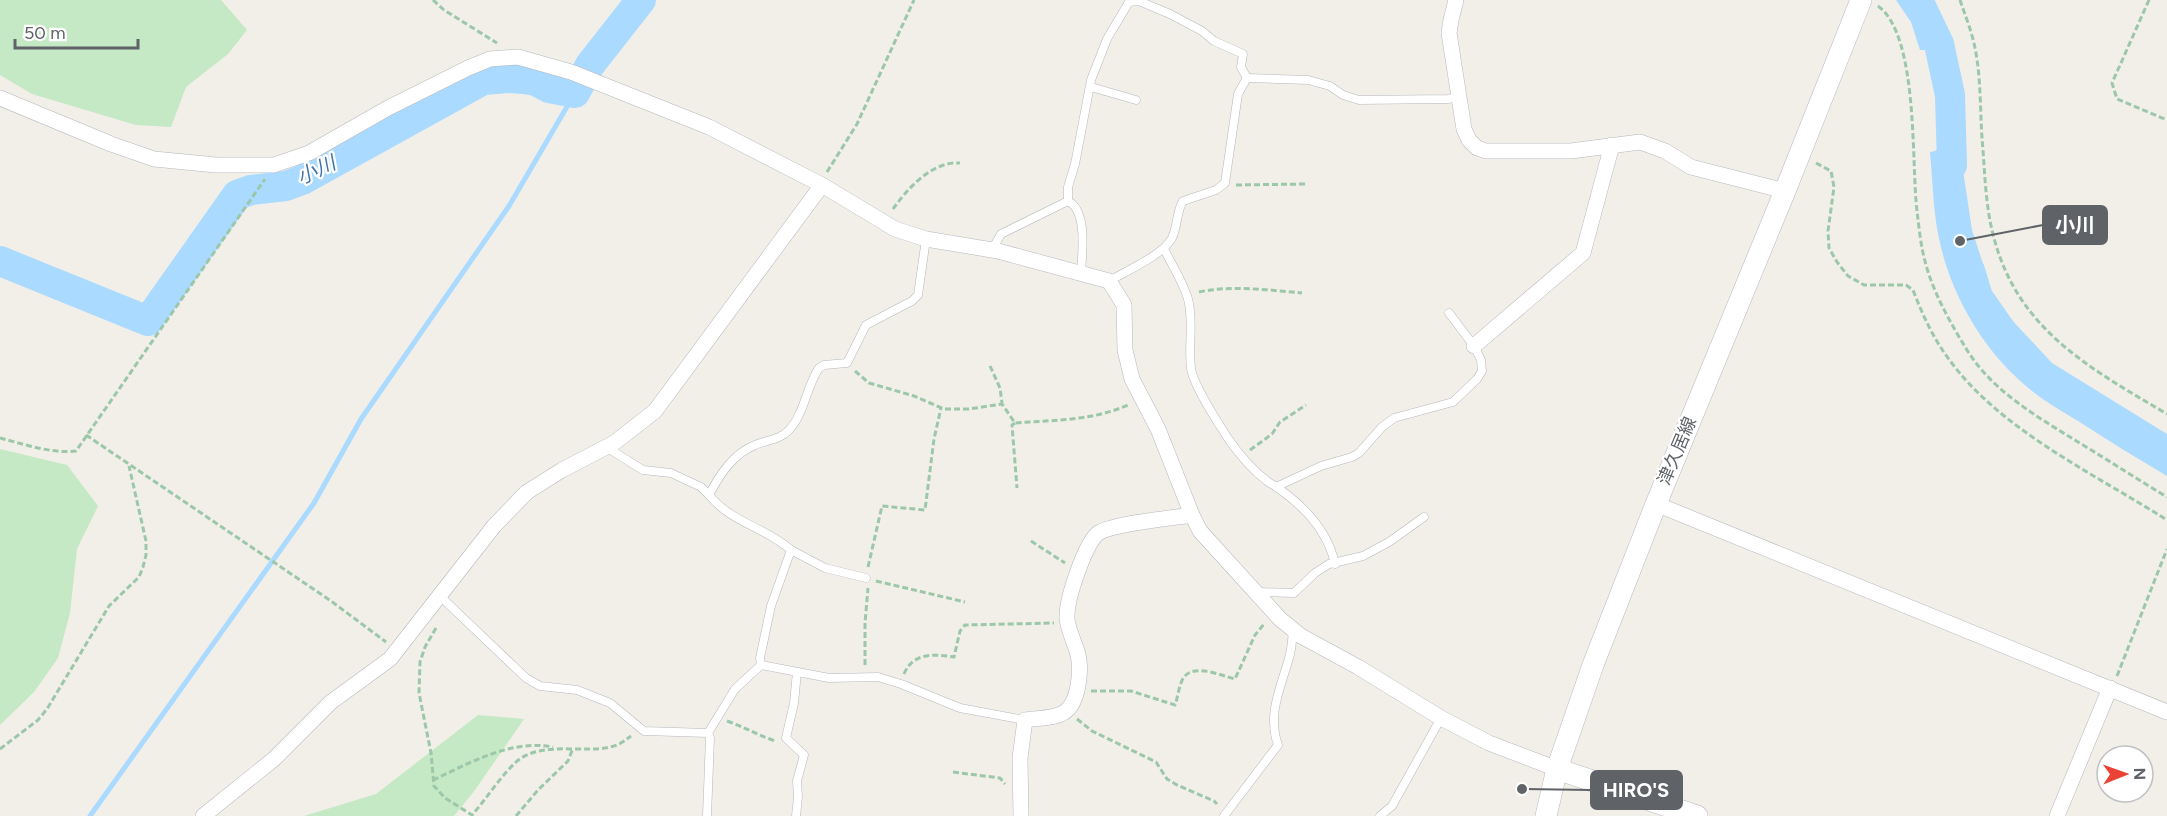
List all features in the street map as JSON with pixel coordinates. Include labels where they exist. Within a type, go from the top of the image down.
[{"type":"main road","name":"津久居線","points":[[1546,816],[1557,769],[1593,664],[1656,504],[1785,191],[1798,154],[1869,2]]},
{"type":"main road","points":[[1557,769],[1697,816]]},
{"type":"street","points":[[1456,0],[1449,33],[1458,97],[1468,140],[1478,148],[1486,152],[1571,151],[1640,142],[1665,151],[1691,167],[1785,191]]},
{"type":"street","points":[[0,98],[111,144],[154,159],[216,165],[274,165],[309,153],[388,108],[468,68],[490,59],[518,57],[571,72],[709,127],[820,184],[895,230],[926,239],[992,250],[1109,281],[1124,305],[1125,350],[1132,379],[1158,429],[1192,515],[1200,531],[1275,613],[1293,630],[1441,718],[1489,743],[1557,769]]},
{"type":"street","points":[[1474,346],[1583,254],[1612,145]]},
{"type":"street","points":[[203,816],[274,759],[331,702],[398,651],[446,602],[494,526],[527,492],[606,447],[655,411],[820,184]]},
{"type":"street","points":[[1656,504],[2167,712]]},
{"type":"street","points":[[1021,816],[1020,758],[1025,720],[1055,716],[1067,710],[1077,689],[1079,658],[1066,617],[1079,563],[1097,534],[1105,530],[1117,525],[1192,515]]},
{"type":"street","points":[[2057,816],[2111,689]]},
{"type":"lane","points":[[1068,201],[1068,187],[1075,164],[1091,80],[1107,39],[1129,2],[1134,0],[1170,14],[1202,31],[1214,41],[1243,54],[1240,67],[1247,78]]},
{"type":"lane","points":[[1247,78],[1308,80],[1359,100],[1458,97]]},
{"type":"lane","points":[[1109,281],[1164,249],[1174,232],[1183,201],[1223,186],[1238,94],[1247,78]]},
{"type":"lane","points":[[1091,87],[1136,100]]},
{"type":"lane","points":[[992,250],[1001,234],[1068,201],[1074,203],[1081,216],[1080,273]]},
{"type":"lane","points":[[709,495],[723,471],[735,457],[749,448],[778,438],[787,432],[801,412],[819,368],[824,365],[847,363],[866,325],[912,301],[918,295],[926,239]]},
{"type":"lane","points":[[1164,249],[1187,297],[1191,370],[1212,412],[1242,456],[1268,483],[1276,486],[1320,526],[1335,564]]},
{"type":"lane","points":[[1276,486],[1321,466],[1352,457],[1359,453],[1374,435],[1394,418],[1453,402],[1477,379],[1482,371],[1481,360],[1474,346],[1449,313]]},
{"type":"lane","points":[[606,447],[643,470],[671,473],[701,487],[732,516],[825,568],[866,578]]},
{"type":"lane","points":[[1257,592],[1294,593],[1315,573],[1329,564],[1363,556],[1389,542],[1424,516]]},
{"type":"lane","points":[[761,665],[760,658],[771,606],[791,550]]},
{"type":"lane","points":[[446,602],[526,678],[546,688],[571,689],[610,704],[644,731],[708,733]]},
{"type":"lane","points":[[1224,815],[1278,745],[1274,715],[1279,687],[1290,656],[1293,630]]},
{"type":"lane","points":[[761,665],[829,678],[878,677],[960,708],[1025,720]]},
{"type":"lane","points":[[708,733],[741,682],[761,665]]},
{"type":"lane","points":[[796,816],[797,782],[804,755],[786,738],[794,703],[797,672]]},
{"type":"lane","points":[[1380,816],[1392,806],[1441,718]]},
{"type":"lane","points":[[707,816],[710,738],[708,733]]},
{"type":"path","points":[[434,0],[444,10],[518,57]]},
{"type":"path","points":[[820,184],[857,124],[914,0]]},
{"type":"path","points":[[1960,0],[1975,47],[1987,202],[1994,238],[2006,271],[2024,304],[2044,329],[2065,348],[2093,370],[2167,414]]},
{"type":"path","points":[[2149,0],[2112,83],[2117,99],[2167,120]]},
{"type":"path","points":[[1869,2],[1886,12],[1899,37],[1910,91],[1917,211],[1926,265],[1943,306],[1968,352],[1985,373],[2028,410],[2167,497]]},
{"type":"path","points":[[1798,154],[1832,171],[1834,187],[1828,231],[1829,248],[1848,276],[1864,285],[1906,285],[1910,287],[1928,325],[1952,363],[1988,403],[2023,430],[2167,520]]},
{"type":"path","points":[[884,223],[913,184],[946,162],[960,163]]},
{"type":"path","points":[[0,438],[33,446],[69,452],[76,451],[262,183]]},
{"type":"path","points":[[1223,186],[1306,184]]},
{"type":"path","points":[[1187,297],[1197,292],[1218,289],[1302,292]]},
{"type":"path","points":[[847,363],[869,383],[914,396],[941,408],[962,410],[1002,404]]},
{"type":"path","points":[[990,366],[1000,388],[1002,404],[1015,423]]},
{"type":"path","points":[[1017,488],[1012,424],[1109,413],[1142,398]]},
{"type":"path","points":[[1242,456],[1272,434],[1280,422],[1306,405]]},
{"type":"path","points":[[866,578],[882,506],[925,510],[934,439],[941,408]]},
{"type":"path","points":[[86,435],[331,601],[398,651]]},
{"type":"path","points":[[0,749],[38,720],[47,709],[109,606],[139,577],[146,555],[146,541],[129,464]]},
{"type":"path","points":[[1031,541],[1078,569]]},
{"type":"path","points":[[2111,689],[2167,549]]},
{"type":"path","points":[[866,676],[865,623],[870,580],[964,602]]},
{"type":"path","points":[[446,602],[420,662],[419,693],[431,753],[434,786],[445,798],[472,815],[518,760],[557,748]]},
{"type":"path","points":[[1077,689],[1131,691],[1176,705],[1182,679],[1189,673],[1206,671],[1235,679],[1255,635],[1275,613]]},
{"type":"path","points":[[901,684],[906,667],[913,660],[927,655],[954,657],[960,631],[965,626],[1062,622],[1066,617]]},
{"type":"path","points":[[1067,710],[1092,731],[1156,762],[1167,779],[1190,792],[1214,801],[1224,815]]},
{"type":"path","points":[[717,718],[750,729],[758,735],[775,741]]},
{"type":"path","points":[[433,780],[486,756],[520,747],[609,746],[619,744],[644,731]]},
{"type":"path","points":[[516,816],[538,790],[568,761],[573,748]]},
{"type":"path","points":[[953,772],[1000,778],[1008,792]]},
{"type":"green space","points":[[0,0],[221,0],[247,30],[228,54],[186,87],[171,127],[136,125],[32,94],[0,75]]},
{"type":"green space","points":[[0,449],[67,465],[98,506],[77,549],[70,613],[58,658],[34,692],[0,725]]},
{"type":"green space","points":[[478,715],[524,719],[475,790],[454,816],[304,816],[376,794]]},
{"type":"water","points":[[1896,0],[1934,0],[1945,28],[1955,65],[1961,157],[1972,230],[1987,276],[1983,296],[1989,316],[2000,324],[2010,318],[2052,363],[2167,434],[2167,476],[2029,389],[1990,349],[1969,317],[1952,282],[1936,224],[1930,152],[1939,149],[1946,141],[1950,131],[1952,107],[1949,83],[1946,70],[1941,64],[1926,50],[1920,50],[1911,22]]},
{"type":"waterway","name":"小川","points":[[0,261],[148,321],[237,195],[251,190],[286,186],[302,180],[483,80],[524,79],[536,81],[549,88],[575,93],[590,65],[641,0]]},
{"type":"waterway","name":"小川","points":[[1918,0],[1939,44],[1950,95],[1952,165]]},
{"type":"waterway","points":[[90,816],[314,503],[361,419],[509,206],[575,93]]},
{"type":"waterway","name":"小川","points":[[1970,271],[1978,297],[2010,343],[2022,353]]},
{"type":"place","name":"小川","points":[[1960,241]]},
{"type":"place","name":"HIRO'S","points":[[1522,789]]}]
